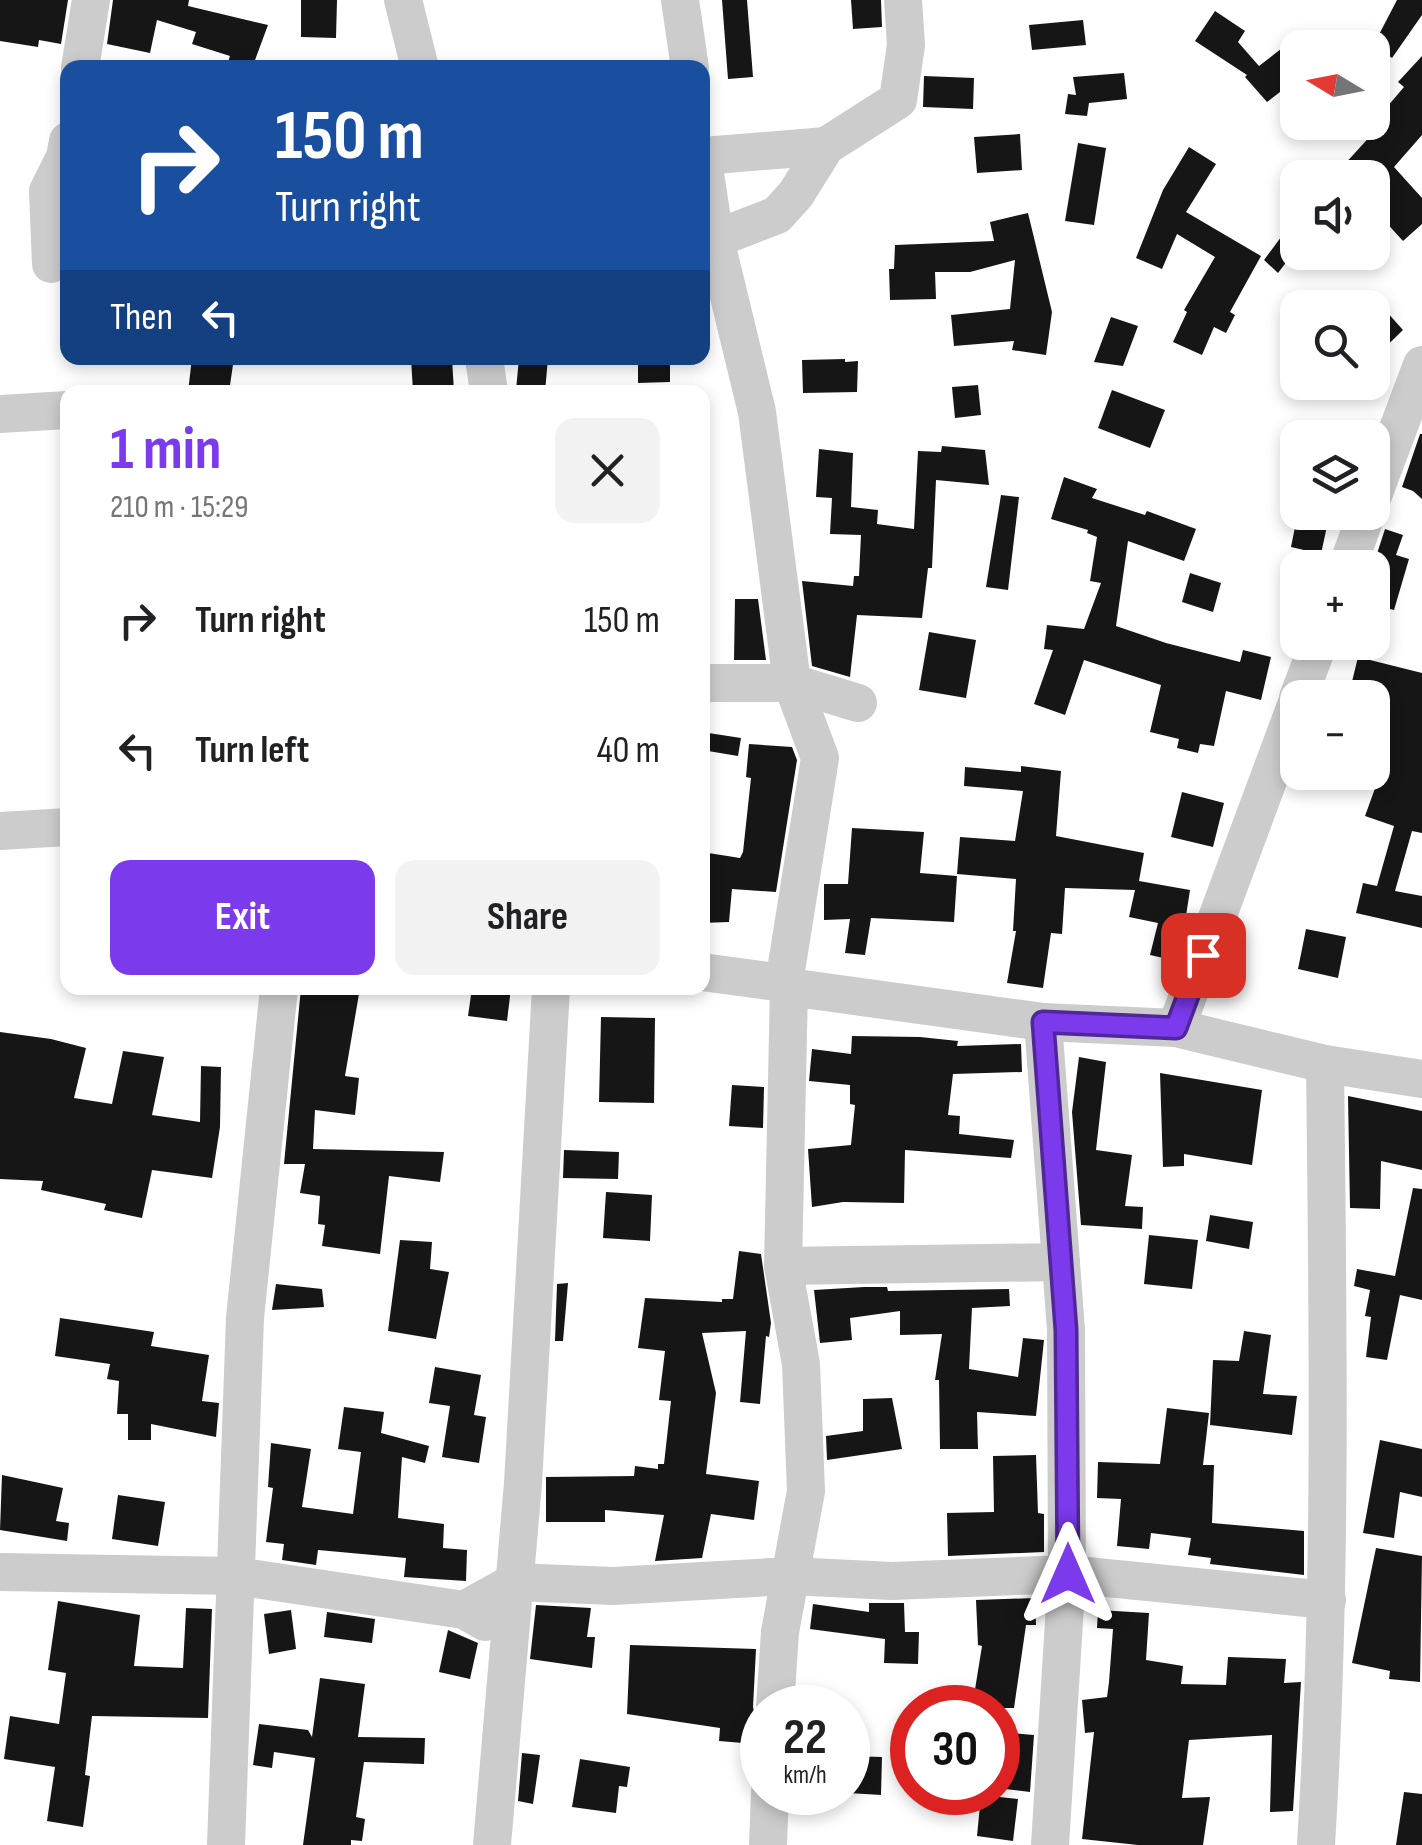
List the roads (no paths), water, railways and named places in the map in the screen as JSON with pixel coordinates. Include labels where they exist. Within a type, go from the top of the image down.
[{"type":"street","points":[[81,60],[91,0]]},
{"type":"street","points":[[403,0],[418,60]]},
{"type":"street","points":[[680,0],[689,60]]},
{"type":"street","points":[[715,239],[777,215],[796,194],[826,146],[898,100],[906,45],[903,0]]},
{"type":"street","points":[[710,154],[826,146]]},
{"type":"street","points":[[51,264],[48,190],[60,166]]},
{"type":"street","points":[[710,204],[757,412],[792,683],[820,758],[786,985],[783,1266],[802,1364],[806,1491],[780,1632],[777,1685]]},
{"type":"street","points":[[1390,450],[1422,364]]},
{"type":"street","points":[[0,414],[60,410]]},
{"type":"street","points":[[710,683],[792,683],[858,703]]},
{"type":"street","points":[[1176,1028],[1280,748]]},
{"type":"street","points":[[0,831],[60,827]]},
{"type":"street","points":[[710,973],[1043,1022],[1176,1028],[1325,1064],[1422,1079]]},
{"type":"street","points":[[226,1845],[245,1318],[278,995]]},
{"type":"street","points":[[492,1845],[515,1582],[551,995]]},
{"type":"street","points":[[1043,1022],[1066,1330],[1068,1574],[1050,1845]]},
{"type":"street","points":[[1316,1845],[1330,1446],[1325,1064]]},
{"type":"street","points":[[783,1266],[1061,1262]]},
{"type":"street","points":[[0,1572],[235,1576],[464,1610],[509,1635]]},
{"type":"street","points":[[464,1610],[515,1582],[613,1586],[790,1576],[892,1581],[1068,1574],[1327,1600]]},
{"type":"street","points":[[768,1845],[769,1815]]}]
